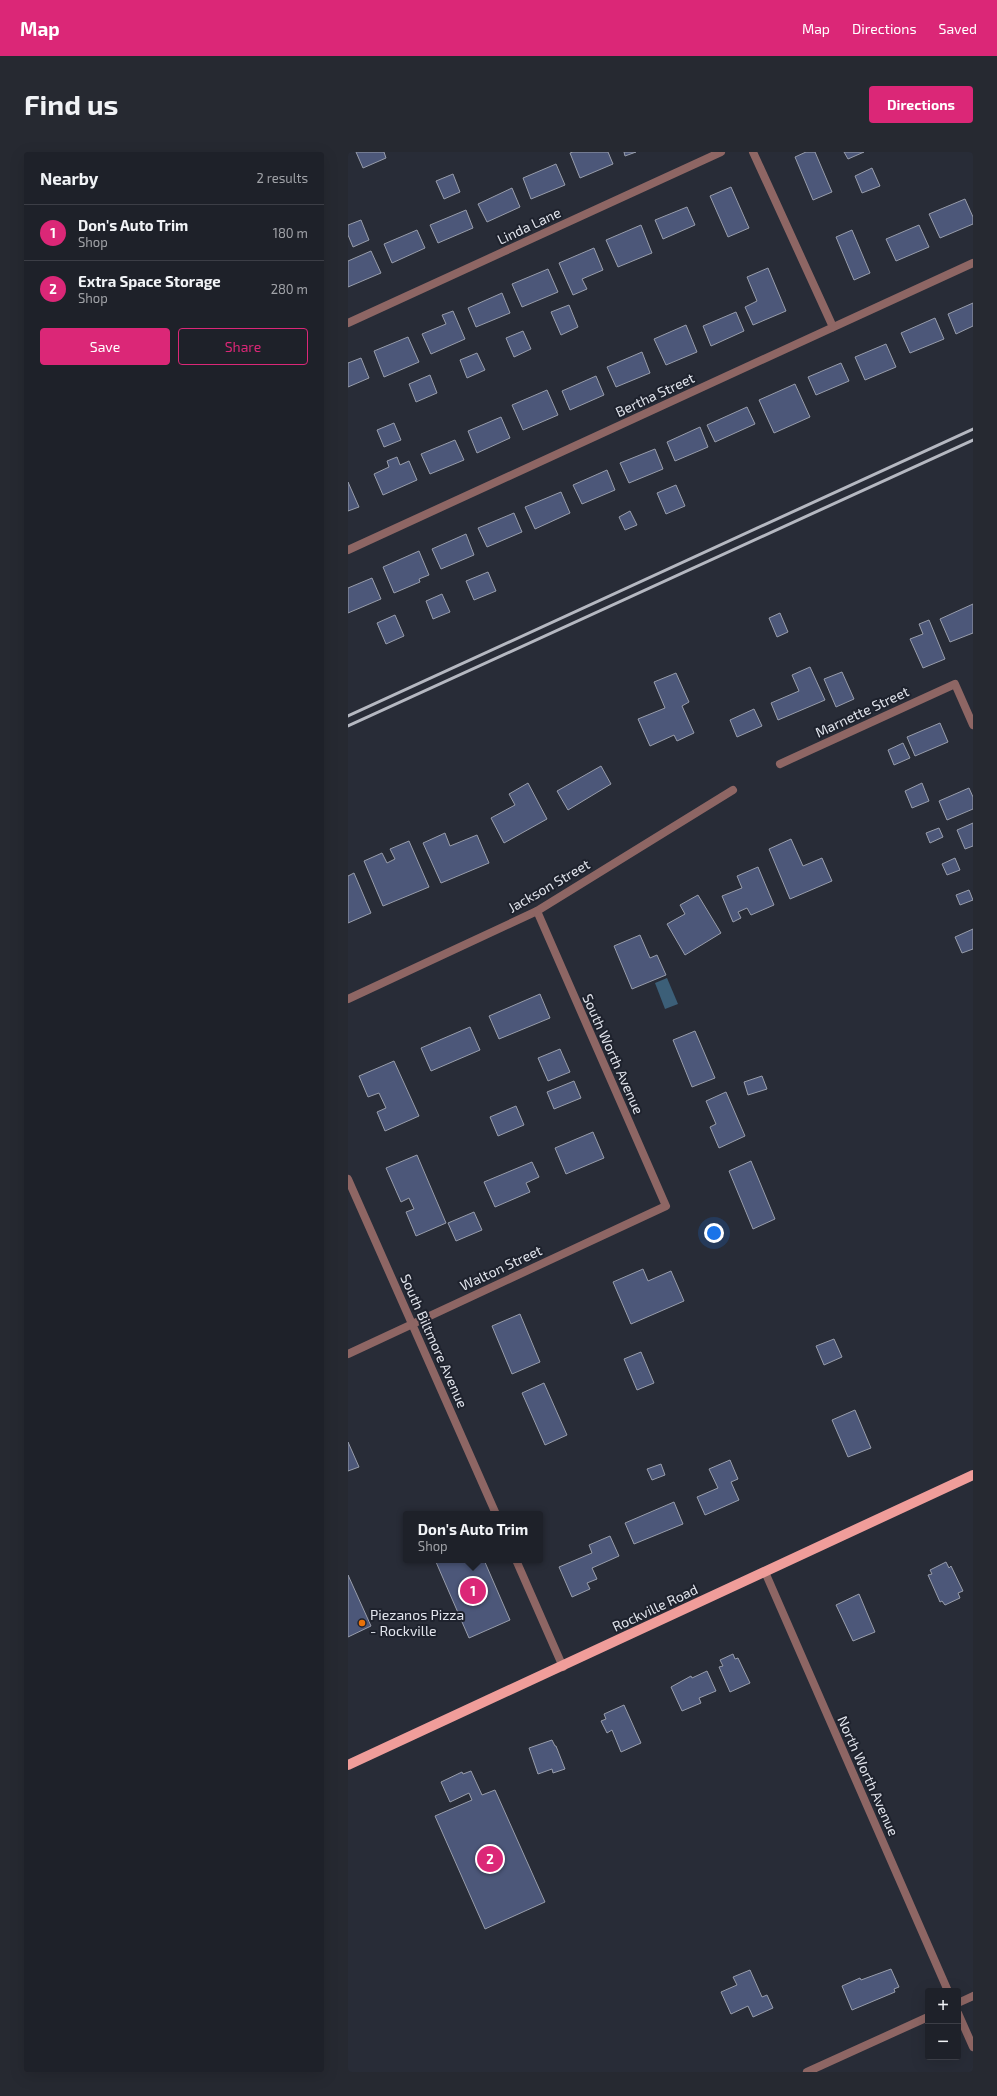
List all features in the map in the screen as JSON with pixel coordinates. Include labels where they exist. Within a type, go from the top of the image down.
[{"type":"main road","name":"Rockville Road","points":[[348,1765],[563,1667],[973,1475]]},
{"type":"street","name":"Linda Lane","points":[[348,323],[721,152]]},
{"type":"street","points":[[753,152],[834,327]]},
{"type":"street","name":"Bertha Street","points":[[348,550],[973,263]]},
{"type":"street","name":"Marnette Street","points":[[780,764],[955,684],[973,725]]},
{"type":"street","name":"Jackson Street","points":[[348,999],[537,911],[733,790]]},
{"type":"street","name":"South Worth Avenue","points":[[537,911],[666,1206]]},
{"type":"street","name":"South Biltmore Avenue","points":[[348,1179],[495,1511]]},
{"type":"street","name":"Walton Street","points":[[348,1354],[666,1206]]},
{"type":"street","points":[[517,1563],[563,1667]]},
{"type":"street","name":"North Worth Avenue","points":[[765,1572],[947,1988]]},
{"type":"street","points":[[961,2002],[973,1996]]},
{"type":"street","points":[[807,2072],[925,2018]]},
{"type":"street","points":[[961,2020],[973,2047]]},
{"type":"water","points":[[667,978],[678,1004],[665,1009],[655,983]]},
{"type":"building","points":[[356,152],[384,152],[386,158],[363,168]]},
{"type":"building","points":[[608,152],[613,164],[580,178],[570,153]]},
{"type":"building","points":[[624,152],[636,152],[625,156]]},
{"type":"building","points":[[806,152],[815,152],[832,192],[813,200],[795,157]]},
{"type":"building","points":[[844,152],[864,152],[848,159]]},
{"type":"building","points":[[556,164],[565,185],[531,199],[523,178]]},
{"type":"building","points":[[872,168],[880,186],[862,193],[855,176]]},
{"type":"building","points":[[453,174],[460,192],[444,199],[436,181]]},
{"type":"building","points":[[731,187],[749,228],[728,237],[710,196]]},
{"type":"building","points":[[512,188],[520,207],[487,222],[478,204]]},
{"type":"building","points":[[965,199],[973,217],[973,224],[940,238],[929,214]]},
{"type":"building","points":[[687,207],[695,225],[663,239],[655,220]]},
{"type":"building","points":[[466,210],[473,228],[438,243],[430,225]]},
{"type":"building","points":[[361,220],[369,240],[353,247],[348,235],[348,225]]},
{"type":"building","points":[[641,225],[652,253],[618,267],[606,240]]},
{"type":"building","points":[[919,225],[929,247],[896,261],[886,239]]},
{"type":"building","points":[[417,230],[425,248],[392,263],[384,244]]},
{"type":"building","points":[[852,230],[870,273],[854,280],[836,237]]},
{"type":"building","points":[[594,248],[603,270],[582,279],[587,289],[573,295],[559,263]]},
{"type":"building","points":[[371,251],[381,273],[348,287],[348,261]]},
{"type":"building","points":[[768,268],[786,311],[753,325],[745,307],[757,301],[747,277]]},
{"type":"building","points":[[548,269],[558,292],[522,307],[512,284]]},
{"type":"building","points":[[502,293],[510,313],[476,327],[468,308]]},
{"type":"building","points":[[973,303],[973,326],[956,334],[948,314]]},
{"type":"building","points":[[569,305],[578,327],[561,335],[551,312]]},
{"type":"building","points":[[453,311],[465,339],[431,354],[422,334],[446,324],[442,315]]},
{"type":"building","points":[[736,312],[744,331],[711,346],[703,326]]},
{"type":"building","points":[[935,318],[944,339],[910,353],[901,333]]},
{"type":"building","points":[[686,325],[697,352],[666,365],[654,339]]},
{"type":"building","points":[[523,331],[531,349],[514,357],[506,338]]},
{"type":"building","points":[[408,337],[419,362],[384,377],[374,351]]},
{"type":"building","points":[[886,344],[896,367],[865,380],[855,357]]},
{"type":"building","points":[[642,352],[650,373],[616,387],[607,367]]},
{"type":"building","points":[[477,353],[485,370],[467,378],[460,360]]},
{"type":"building","points":[[361,358],[369,378],[348,387],[348,363]]},
{"type":"building","points":[[841,363],[849,381],[816,395],[808,377]]},
{"type":"building","points":[[430,375],[437,393],[416,402],[409,384]]},
{"type":"building","points":[[596,376],[604,395],[570,410],[562,391]]},
{"type":"building","points":[[795,384],[810,417],[774,433],[759,400]]},
{"type":"building","points":[[547,390],[558,415],[523,430],[512,405]]},
{"type":"building","points":[[747,407],[755,424],[715,442],[707,425]]},
{"type":"building","points":[[501,417],[510,438],[477,453],[468,431]]},
{"type":"building","points":[[394,423],[401,440],[384,447],[377,430]]},
{"type":"building","points":[[700,427],[708,447],[675,461],[667,442]]},
{"type":"building","points":[[455,440],[464,460],[430,474],[421,454]]},
{"type":"building","points":[[655,449],[663,469],[629,483],[620,463]]},
{"type":"building","points":[[397,457],[400,465],[409,461],[417,480],[383,495],[374,474],[389,467],[387,461]]},
{"type":"building","points":[[607,470],[615,490],[582,504],[573,485]]},
{"type":"building","points":[[348,482],[359,507],[348,511]]},
{"type":"building","points":[[676,485],[685,506],[666,514],[657,493]]},
{"type":"building","points":[[561,492],[570,513],[535,529],[525,507]]},
{"type":"building","points":[[630,511],[637,525],[625,530],[619,517]]},
{"type":"building","points":[[514,513],[522,532],[487,547],[478,528]]},
{"type":"building","points":[[466,534],[474,555],[441,569],[432,549]]},
{"type":"building","points":[[419,551],[429,575],[419,579],[420,582],[394,593],[383,567]]},
{"type":"building","points":[[488,572],[496,591],[474,600],[466,581]]},
{"type":"building","points":[[372,578],[381,599],[348,613],[348,588]]},
{"type":"building","points":[[442,594],[450,612],[433,619],[426,601]]},
{"type":"building","points":[[973,604],[973,633],[950,642],[940,619]]},
{"type":"building","points":[[780,613],[788,632],[777,637],[769,618]]},
{"type":"building","points":[[395,615],[404,636],[386,644],[377,623]]},
{"type":"building","points":[[929,620],[945,659],[923,668],[910,639],[923,634],[919,624]]},
{"type":"building","points":[[810,667],[825,700],[778,720],[771,703],[799,691],[792,675]]},
{"type":"building","points":[[842,672],[854,699],[836,707],[824,679]]},
{"type":"building","points":[[676,673],[689,702],[682,706],[694,733],[677,741],[674,735],[650,746],[638,719],[665,708],[654,682]]},
{"type":"building","points":[[754,709],[762,726],[737,737],[730,720]]},
{"type":"building","points":[[940,723],[948,742],[915,756],[907,737]]},
{"type":"building","points":[[903,743],[910,758],[894,765],[888,750]]},
{"type":"building","points":[[601,766],[611,784],[568,810],[557,791]]},
{"type":"building","points":[[528,783],[547,819],[504,843],[491,818],[515,805],[509,794]]},
{"type":"building","points":[[922,783],[929,801],[912,808],[905,791]]},
{"type":"building","points":[[969,788],[973,797],[973,809],[947,820],[939,801]]},
{"type":"building","points":[[973,823],[973,846],[965,849],[957,830]]},
{"type":"building","points":[[939,828],[943,837],[930,843],[926,833]]},
{"type":"building","points":[[445,833],[450,846],[477,835],[489,863],[441,883],[423,843]]},
{"type":"building","points":[[791,839],[803,866],[822,858],[832,881],[790,899],[769,849]]},
{"type":"building","points":[[409,841],[429,887],[383,906],[364,861],[382,853],[387,863],[395,859],[390,849]]},
{"type":"building","points":[[955,858],[960,870],[947,875],[942,864]]},
{"type":"building","points":[[758,867],[774,905],[751,915],[747,908],[738,912],[741,918],[733,922],[722,896],[742,888],[737,876]]},
{"type":"building","points":[[354,873],[371,913],[348,923],[348,876]]},
{"type":"building","points":[[969,890],[973,900],[960,905],[956,895]]},
{"type":"building","points":[[698,895],[721,933],[685,955],[667,924],[685,914],[680,905]]},
{"type":"building","points":[[973,929],[973,949],[962,953],[955,937]]},
{"type":"building","points":[[640,935],[650,958],[657,955],[666,975],[632,989],[614,946]]},
{"type":"building","points":[[540,994],[550,1018],[499,1039],[489,1016]]},
{"type":"building","points":[[470,1027],[480,1050],[431,1071],[421,1048]]},
{"type":"building","points":[[695,1031],[715,1078],[692,1087],[673,1040]]},
{"type":"building","points":[[560,1049],[570,1072],[548,1081],[538,1058]]},
{"type":"building","points":[[394,1061],[419,1116],[385,1131],[377,1112],[386,1108],[379,1093],[368,1097],[359,1076]]},
{"type":"building","points":[[762,1076],[767,1089],[748,1095],[744,1082]]},
{"type":"building","points":[[574,1081],[581,1098],[554,1109],[547,1092]]},
{"type":"building","points":[[726,1092],[745,1136],[719,1148],[710,1127],[716,1124],[706,1101]]},
{"type":"building","points":[[516,1106],[524,1125],[498,1136],[490,1117]]},
{"type":"building","points":[[593,1132],[604,1158],[566,1174],[555,1148]]},
{"type":"building","points":[[417,1155],[446,1223],[416,1236],[406,1212],[414,1209],[409,1198],[401,1202],[386,1168]]},
{"type":"building","points":[[751,1161],[775,1219],[753,1229],[729,1171]]},
{"type":"building","points":[[532,1162],[539,1177],[526,1183],[530,1192],[495,1207],[484,1182]]},
{"type":"building","points":[[474,1212],[482,1230],[456,1241],[448,1223]]},
{"type":"building","points":[[643,1269],[648,1281],[671,1271],[684,1301],[631,1324],[613,1282]]},
{"type":"building","points":[[520,1314],[540,1362],[512,1374],[492,1326]]},
{"type":"building","points":[[834,1339],[842,1357],[824,1365],[816,1346]]},
{"type":"building","points":[[641,1352],[654,1383],[637,1390],[624,1359]]},
{"type":"building","points":[[544,1383],[567,1435],[545,1445],[522,1393]]},
{"type":"building","points":[[855,1410],[871,1448],[848,1457],[832,1420]]},
{"type":"building","points":[[348,1442],[359,1467],[348,1471]]},
{"type":"building","points":[[730,1460],[738,1479],[731,1482],[739,1500],[705,1515],[697,1497],[718,1488],[709,1469]]},
{"type":"building","points":[[661,1464],[665,1475],[652,1480],[647,1469]]},
{"type":"building","points":[[674,1502],[683,1524],[634,1544],[625,1523]]},
{"type":"building","points":[[610,1536],[619,1556],[592,1568],[597,1579],[587,1583],[590,1589],[572,1597],[559,1567],[592,1553],[589,1545]]},
{"type":"building","points":[[946,1562],[949,1568],[951,1566],[963,1591],[958,1593],[960,1598],[945,1605],[942,1601],[940,1602],[928,1575],[932,1574],[930,1570]]},
{"type":"building","points":[[436,1563],[485,1563],[510,1620],[469,1638]]},
{"type":"building","points":[[348,1575],[371,1626],[348,1637]]},
{"type":"building","points":[[859,1594],[875,1632],[853,1641],[836,1605]]},
{"type":"building","points":[[733,1654],[735,1659],[738,1658],[750,1683],[730,1692],[719,1667],[723,1666],[720,1660]]},
{"type":"building","points":[[707,1671],[716,1691],[699,1698],[701,1703],[682,1711],[671,1687],[691,1676],[692,1678]]},
{"type":"building","points":[[624,1705],[641,1743],[621,1752],[612,1730],[607,1733],[601,1721],[606,1719],[604,1714]]},
{"type":"building","points":[[552,1740],[565,1769],[553,1773],[552,1769],[538,1774],[529,1748]]},
{"type":"building","points":[[471,1771],[482,1795],[495,1790],[545,1902],[485,1929],[435,1816],[472,1800],[469,1793],[450,1802],[441,1782],[462,1772],[463,1774]]},
{"type":"building","points":[[891,1969],[899,1987],[894,1989],[895,1992],[852,2010],[842,1986],[860,1978],[861,1980]]},
{"type":"building","points":[[750,1970],[762,1997],[767,1995],[773,2008],[753,2017],[748,2006],[731,2014],[721,1992],[737,1985],[733,1977]]},
{"type":"railway","points":[[348,716],[973,429]]},
{"type":"railway","points":[[348,726],[973,440]]},
{"type":"place","name":"Don's Auto Trim","points":[[473,1591]]},
{"type":"place","name":"Piezanos Pizza - Rockville","points":[[362,1623]]},
{"type":"place","name":"Extra Space Storage","points":[[490,1859]]}]
